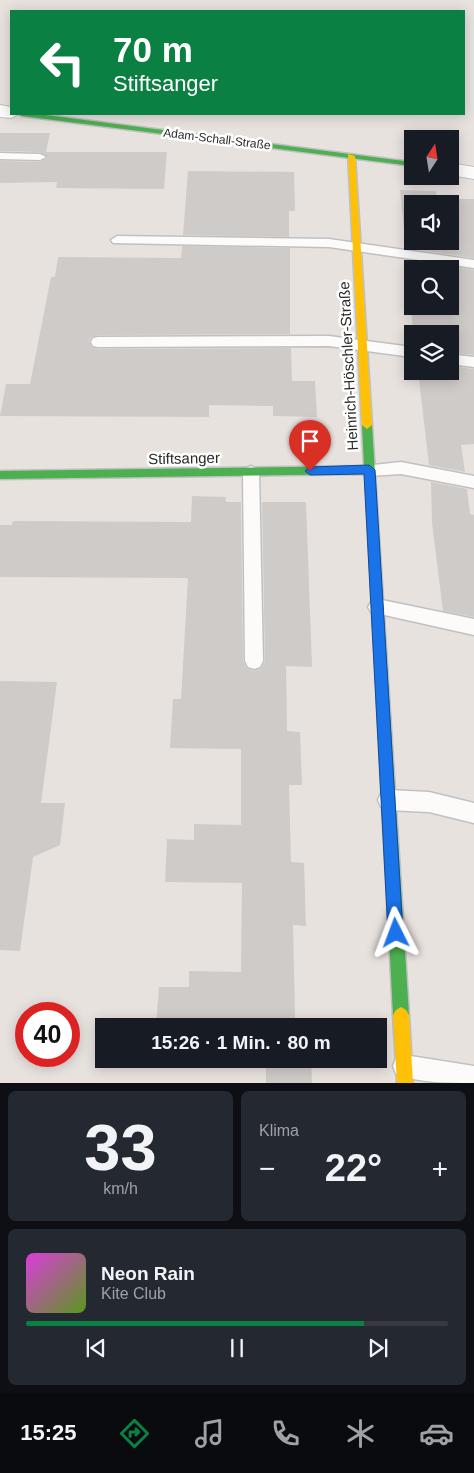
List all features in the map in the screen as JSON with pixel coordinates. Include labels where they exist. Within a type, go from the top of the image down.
[{"type":"street","name":"Adam-Schall-Straße","points":[[30,115],[404,163]]},
{"type":"street","name":"Heinrich-Höschler-Straße","points":[[351,156],[404,1075]]},
{"type":"street","points":[[459,170],[474,172]]},
{"type":"street","name":"Stiftsanger","points":[[0,474],[369,470]]},
{"type":"lane","points":[[0,156],[40,156]]},
{"type":"lane","points":[[117,240],[329,243],[474,264]]},
{"type":"lane","points":[[98,342],[329,342],[362,344],[404,351]]},
{"type":"lane","points":[[459,360],[474,362]]},
{"type":"lane","points":[[369,470],[401,468],[474,482]]},
{"type":"lane","points":[[251,472],[254,661]]},
{"type":"lane","points":[[377,607],[474,627]]},
{"type":"lane","points":[[388,800],[429,802],[474,813]]},
{"type":"lane","points":[[404,1075],[457,1073],[474,1077]]},
{"type":"building","points":[[0,133],[50,133],[46,152],[167,152],[164,189],[56,188],[57,182],[0,183],[0,161],[40,162],[48,158],[40,152],[0,151]]},
{"type":"building","points":[[188,171],[294,172],[295,211],[289,211],[289,237],[183,235]]},
{"type":"building","points":[[400,190],[436,191],[436,195],[404,195],[404,229]]},
{"type":"building","points":[[459,199],[474,199],[474,258],[420,250],[459,250]]},
{"type":"building","points":[[182,246],[290,248],[290,334],[98,335],[91,337],[89,341],[91,347],[98,349],[291,348],[292,381],[315,381],[317,417],[273,416],[273,406],[209,405],[209,417],[0,416],[6,384],[30,384],[51,277],[55,277],[58,257],[181,258]]},
{"type":"building","points":[[459,268],[474,270],[474,355],[459,353],[459,325],[412,325],[412,315],[459,315]]},
{"type":"building","points":[[459,367],[474,369],[474,444],[461,445],[465,472],[429,465],[419,380],[459,380]]},
{"type":"building","points":[[431,482],[467,489],[470,514],[474,515],[474,617],[443,611],[432,523]]},
{"type":"building","points":[[192,496],[226,497],[226,502],[241,502],[243,661],[246,668],[253,671],[261,669],[265,661],[262,502],[306,502],[312,667],[286,666],[287,731],[300,732],[302,785],[289,785],[291,862],[304,863],[306,926],[293,925],[295,1018],[157,1018],[159,987],[189,987],[189,971],[241,972],[242,883],[165,882],[167,839],[194,840],[194,824],[241,825],[241,749],[170,748],[173,699],[181,699],[188,578],[0,577],[0,525],[12,525],[13,521],[191,522]]},
{"type":"building","points":[[0,681],[57,682],[41,803],[65,803],[60,845],[33,857],[20,951],[0,950]]},
{"type":"building","points":[[266,1068],[311,1068],[312,1083],[266,1083]]},
{"type":"traffic: fast","points":[[30,115],[404,163]]},
{"type":"traffic: fast","points":[[367,425],[401,1015]]},
{"type":"traffic: fast","points":[[0,475],[369,470]]},
{"type":"traffic: slow","points":[[351,156],[367,425]]},
{"type":"traffic: slow","points":[[401,1015],[405,1083]]},
{"type":"route","points":[[310,471],[369,470],[396,933]]}]
